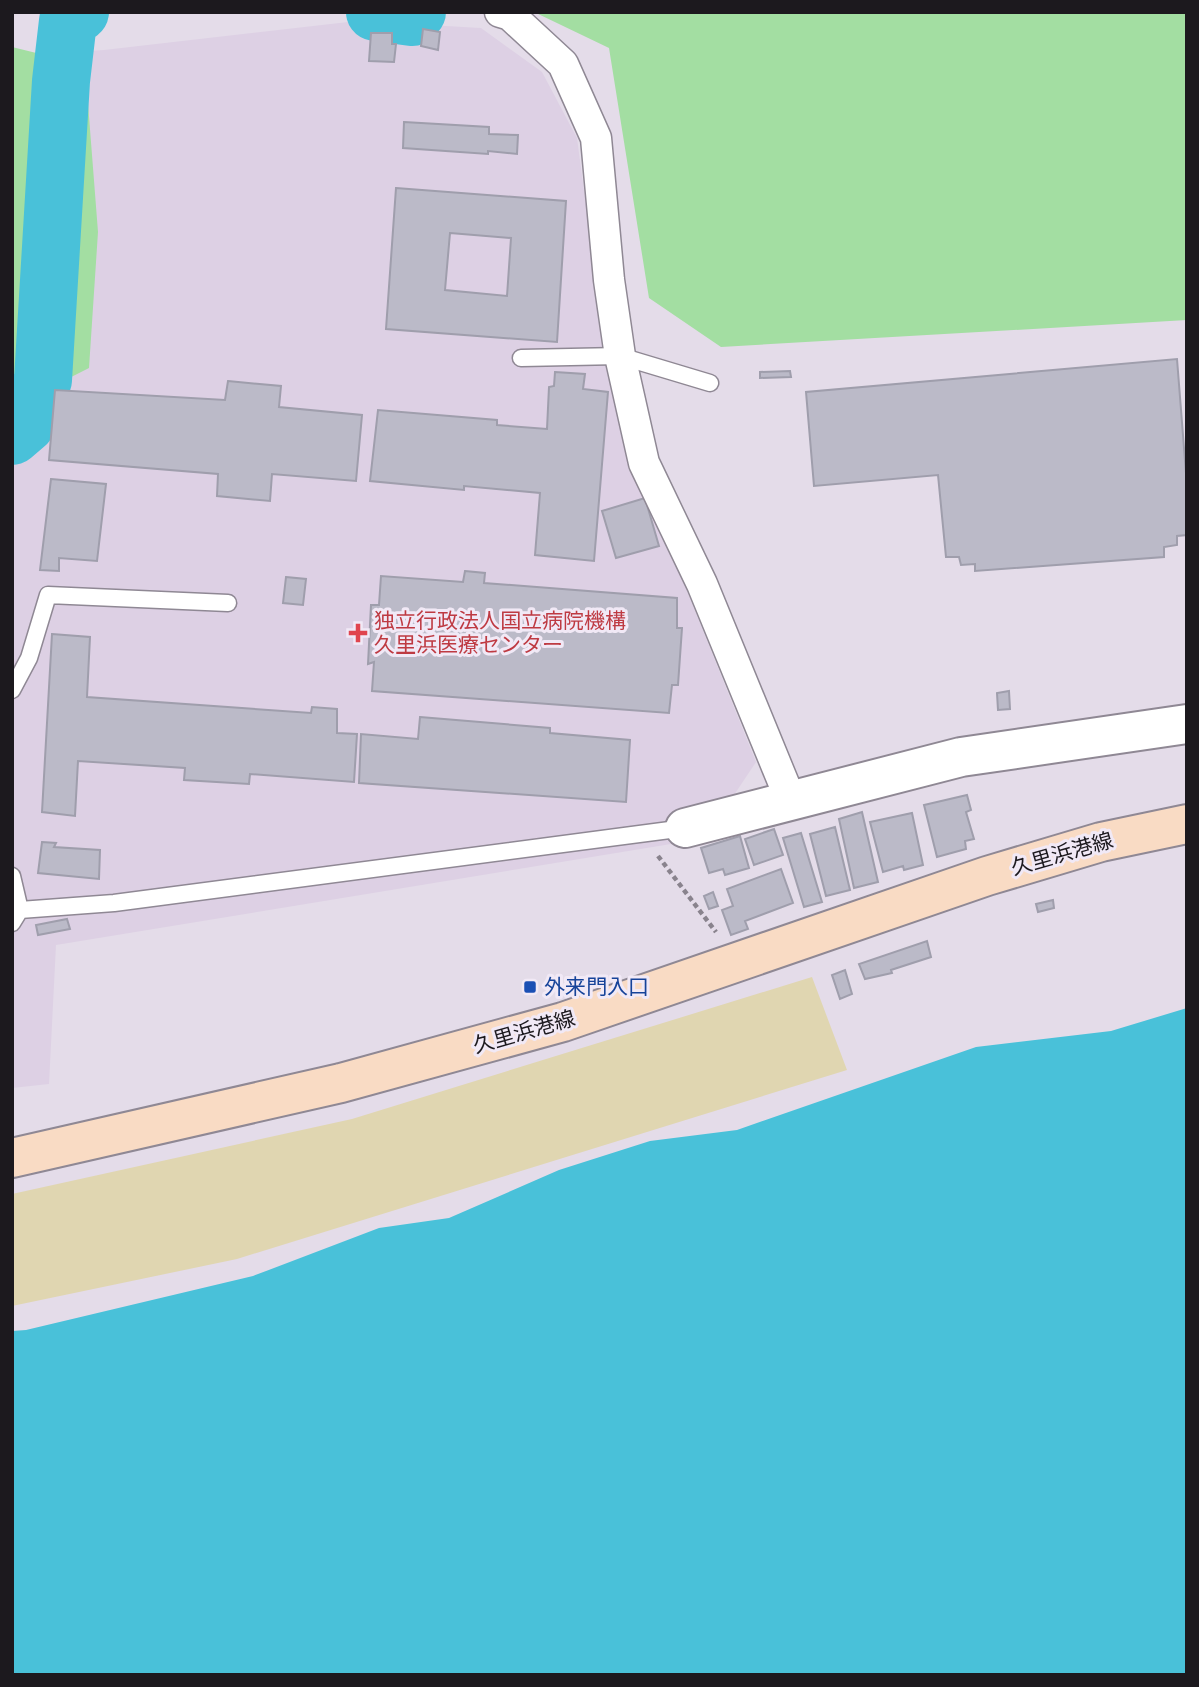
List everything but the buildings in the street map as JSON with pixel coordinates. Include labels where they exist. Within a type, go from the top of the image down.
[{"type":"main road","name":"久里浜港線","points":[[12,1158],[341,1083],[564,1022],[987,876],[1101,842],[1187,824]]},
{"type":"street","points":[[500,12],[510,15],[563,64],[596,138],[609,280],[620,356],[643,463],[702,584],[791,801]]},
{"type":"street","points":[[667,830],[961,757],[1187,724]]},
{"type":"lane","points":[[521,358],[620,356],[710,383]]},
{"type":"lane","points":[[12,690],[29,658],[48,595],[228,603]]},
{"type":"lane","points":[[12,876],[16,917],[667,830]]},
{"type":"path","points":[[667,830],[653,850],[716,933]]},
{"type":"shaded area","name":"独立行政法人国立病院機構 久里浜医療センター","points":[[357,21],[481,28],[542,72],[577,138],[608,371],[629,470],[652,504],[756,762],[730,801],[677,843],[56,945],[49,1084],[12,1088],[12,56],[104,50]]},
{"type":"green space","points":[[534,12],[1187,12],[1187,320],[721,347],[649,298],[609,48]]},
{"type":"green space","points":[[12,47],[85,65],[98,232],[89,368],[12,407]]},
{"type":"sand","points":[[812,977],[847,1070],[237,1259],[12,1306],[12,1194],[352,1119]]},
{"type":"water","points":[[1187,1008],[1187,1675],[12,1675],[12,1331],[26,1330],[253,1276],[379,1228],[449,1218],[559,1170],[650,1141],[737,1130],[976,1047],[1111,1031]]},
{"type":"waterway","points":[[12,436],[26,424],[43,380],[61,81],[68,21],[80,12]]},
{"type":"waterway","points":[[375,12],[412,17],[417,12]]},
{"type":"place","name":"独立行政法人国立病院機構 久里浜医療センター","points":[[358,633]]},
{"type":"place","name":"外来門入口","points":[[530,987]]}]
